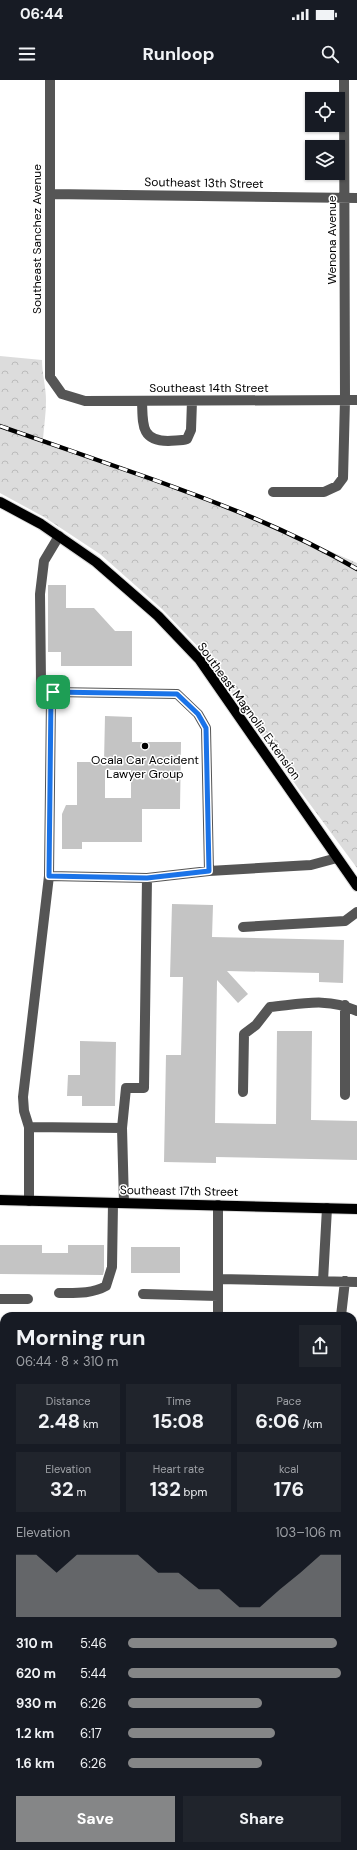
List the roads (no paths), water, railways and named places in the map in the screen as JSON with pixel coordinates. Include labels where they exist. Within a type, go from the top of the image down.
[{"type":"main road","name":"Southeast Magnolia Extension","points":[[0,502],[41,524],[96,562],[158,616],[200,660],[357,886]]},
{"type":"main road","name":"Southeast 17th Street","points":[[0,1200],[357,1209]]},
{"type":"street","name":"Southeast Sanchez Avenue","points":[[50,80],[50,377],[62,394]]},
{"type":"street","name":"Wenona Avenue","points":[[273,492],[324,492],[332,490],[343,478],[345,400],[344,80]]},
{"type":"street","name":"Southeast 13th Street","points":[[50,194],[357,198]]},
{"type":"street","name":"Southeast 14th Street","points":[[62,394],[85,401],[357,400]]},
{"type":"street","points":[[142,401],[143,423],[146,432],[150,437],[160,441],[187,439],[191,430],[192,401]]},
{"type":"street","points":[[59,536],[44,561],[40,594],[41,682],[53,692],[177,694],[198,714],[206,728],[209,871]]},
{"type":"street","points":[[29,1201],[29,1127],[24,1111],[23,1097],[49,876],[51,697],[53,692]]},
{"type":"street","points":[[49,876],[147,878],[209,871],[311,865],[337,858]]},
{"type":"street","points":[[124,1203],[122,1128],[126,1088],[144,1088],[147,878]]},
{"type":"street","points":[[243,927],[345,921],[357,912]]},
{"type":"street","points":[[243,1092],[244,1034],[256,1025],[270,1007],[329,1002],[345,1005],[357,1011]]},
{"type":"street","points":[[345,1005],[345,1095]]},
{"type":"street","points":[[29,1127],[122,1128]]},
{"type":"street","points":[[59,1293],[86,1293],[99,1290],[106,1286],[112,1267],[113,1203]]},
{"type":"street","points":[[218,1205],[218,1312]]},
{"type":"street","points":[[324,1281],[327,1208]]},
{"type":"street","points":[[218,1279],[357,1282]]},
{"type":"street","points":[[341,1312],[345,1281]]},
{"type":"street","points":[[143,1294],[218,1296]]},
{"type":"street","points":[[0,1299],[28,1299]]},
{"type":"railway","points":[[0,426],[227,507],[306,542],[357,569]]},
{"type":"place","name":"Ocala Car Accident Lawyer Group","points":[[145,746]]}]
